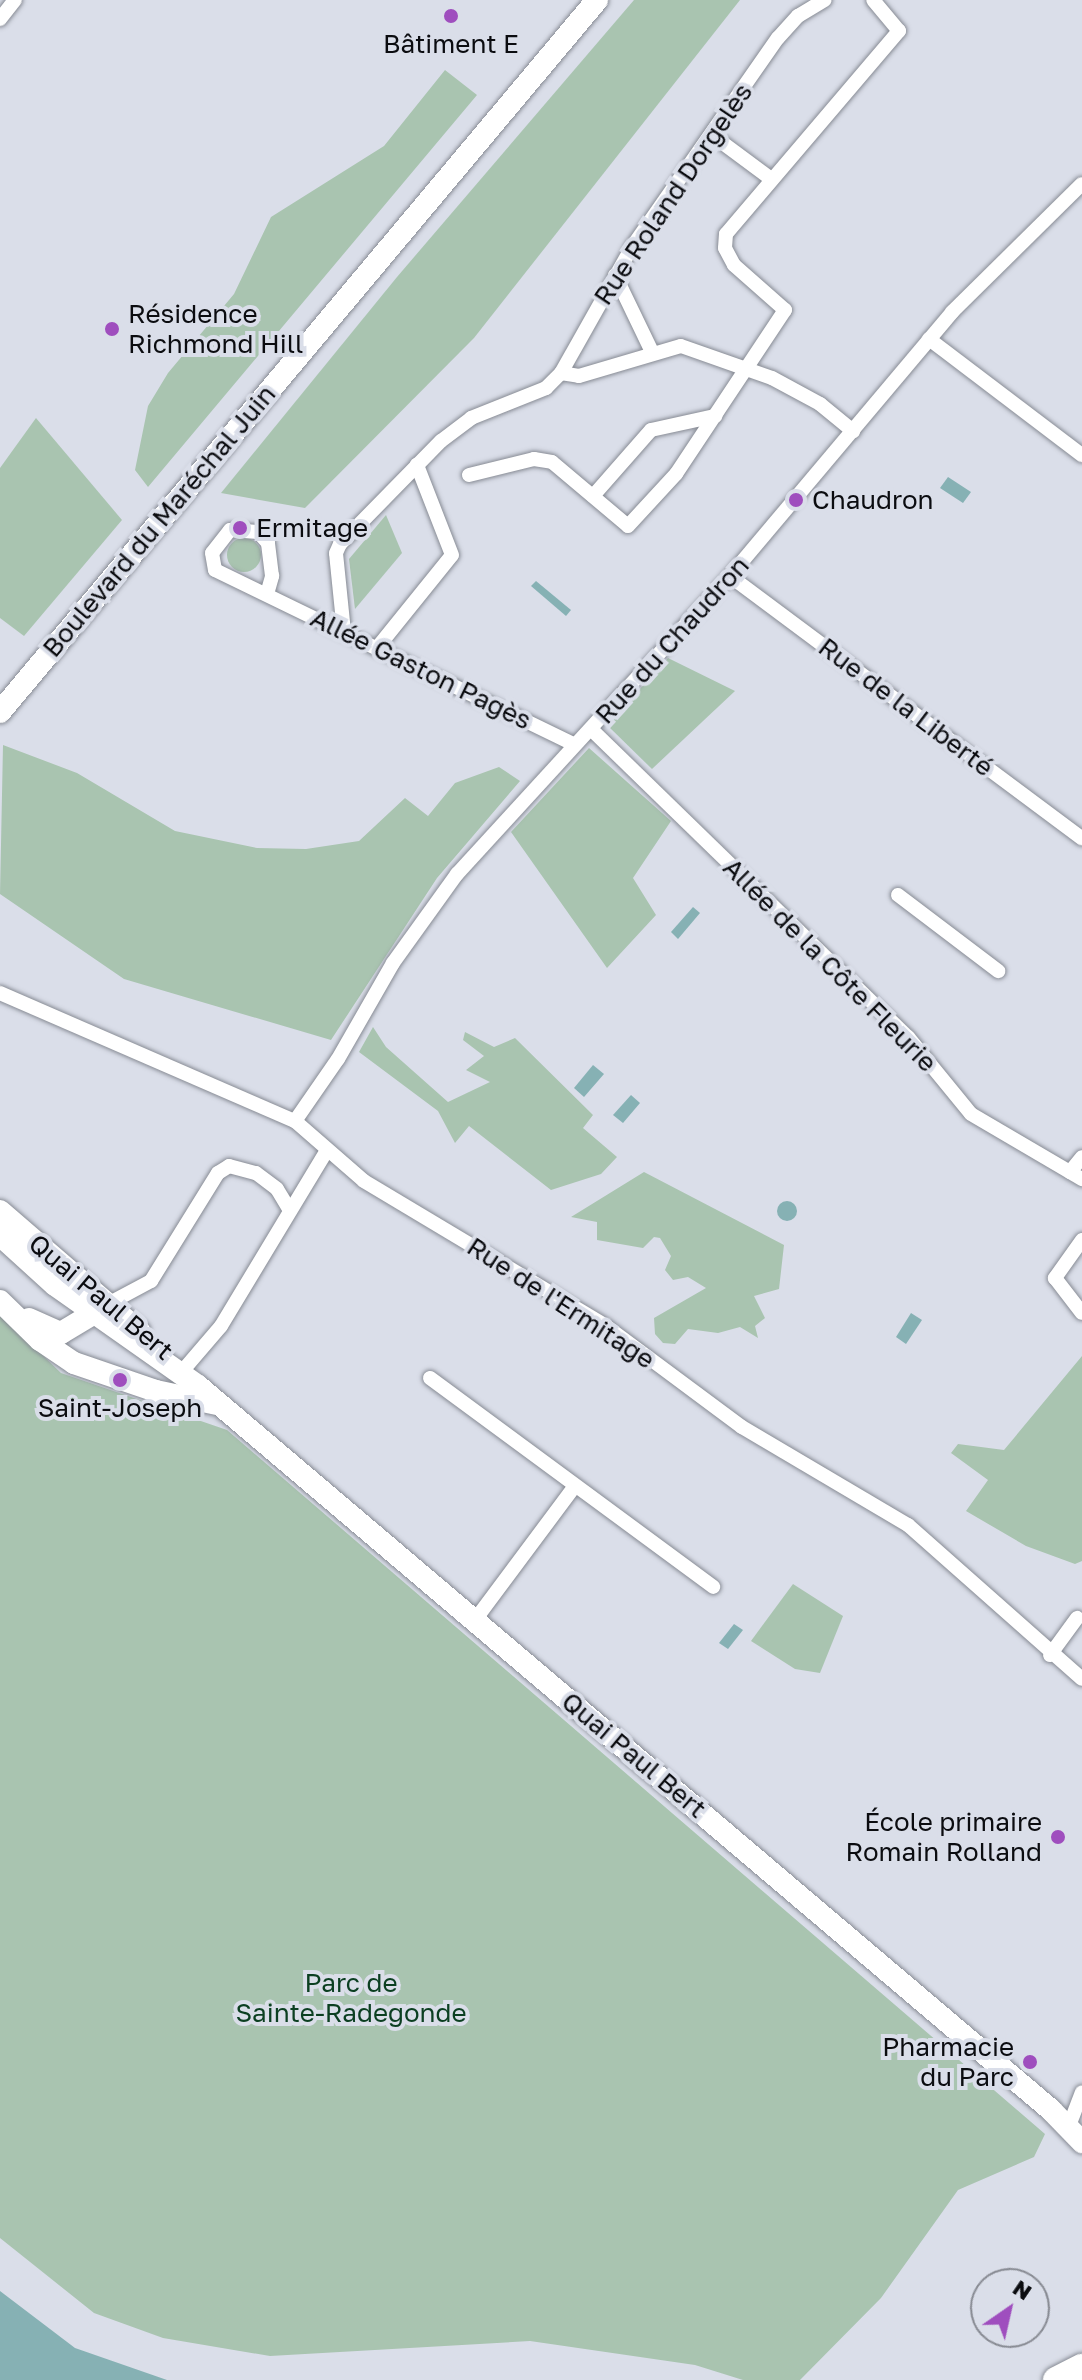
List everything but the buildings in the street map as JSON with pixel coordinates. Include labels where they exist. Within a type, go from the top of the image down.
[{"type":"highway","points":[[1056,2380],[1082,2367]]},
{"type":"main road","name":"Boulevard du Maréchal Juin","points":[[0,712],[597,0]]},
{"type":"main road","name":"Quai Paul Bert","points":[[0,1211],[101,1310]]},
{"type":"main road","name":"Quai Paul Bert","points":[[0,1235],[191,1377],[218,1404],[1075,2134]]},
{"type":"main road","points":[[0,1298],[48,1331],[73,1330],[101,1310]]},
{"type":"main road","points":[[0,1298],[40,1340],[74,1363],[156,1391],[218,1404]]},
{"type":"street","points":[[0,19],[15,0]]},
{"type":"street","name":"Rue Roland Dorgelès","points":[[344,632],[336,553],[340,544],[417,465],[471,418],[546,388],[561,373],[615,275],[785,29],[825,0]]},
{"type":"street","points":[[469,475],[534,459],[552,462],[628,526],[676,474],[785,310],[734,265],[725,248],[726,234],[770,178],[899,31],[873,0]]},
{"type":"street","points":[[712,135],[770,178]]},
{"type":"street","name":"Rue du Chaudron","points":[[295,1121],[338,1059],[393,963],[457,874],[730,576],[929,339],[1082,184]]},
{"type":"street","points":[[615,275],[652,352]]},
{"type":"street","points":[[929,339],[1082,455]]},
{"type":"street","points":[[561,373],[579,376],[652,352],[681,346],[748,370],[820,404],[853,431]]},
{"type":"street","points":[[593,496],[651,430],[715,416]]},
{"type":"street","points":[[377,648],[452,555],[417,465]]},
{"type":"street","name":"Allée Gaston Pagès","points":[[267,594],[272,576],[268,543],[258,532],[230,530],[212,553],[215,570],[575,745]]},
{"type":"street","name":"Rue de la Liberté","points":[[730,576],[1082,838]]},
{"type":"street","name":"Allée de la Côte Fleurie","points":[[592,730],[908,1037],[971,1114],[1076,1175]]},
{"type":"street","points":[[898,895],[998,971]]},
{"type":"street","name":"Rue de l'Ermitage","points":[[0,993],[295,1121],[326,1152],[364,1181],[606,1326],[742,1427],[908,1525],[1050,1655],[1082,1679]]},
{"type":"street","points":[[191,1377],[289,1209],[326,1152]]},
{"type":"street","points":[[1076,1175],[1082,1157]]},
{"type":"street","points":[[101,1310],[151,1281],[218,1173],[229,1166],[256,1173],[277,1189],[289,1209]]},
{"type":"street","points":[[1082,1240],[1055,1278],[1082,1313]]},
{"type":"street","points":[[430,1378],[713,1587]]},
{"type":"street","points":[[475,1620],[575,1486]]},
{"type":"street","points":[[1050,1655],[1077,1618]]},
{"type":"street","points":[[1075,2134],[1082,2092]]},
{"type":"green space","points":[[634,0],[740,0],[474,338],[305,508],[221,493],[397,277]]},
{"type":"green space","points":[[445,70],[477,95],[148,487],[135,470],[148,406],[168,373],[234,294],[271,217],[384,146]]},
{"type":"green space","points":[[36,418],[122,520],[24,636],[0,618],[0,468]]},
{"type":"green space","points":[[386,515],[402,553],[355,609],[349,559]]},
{"type":"green space","points":[[244,538],[256,543],[261,555],[256,567],[244,572],[232,567],[227,555],[232,543]]},
{"type":"green space","points":[[668,658],[735,691],[652,769],[607,725]]},
{"type":"green space","points":[[3,745],[77,773],[175,831],[257,848],[306,849],[359,841],[405,798],[428,816],[455,783],[499,767],[520,781],[437,878],[331,1040],[124,979],[0,894]]},
{"type":"green space","points":[[589,748],[671,821],[633,878],[656,915],[607,968],[511,832]]},
{"type":"green space","points":[[373,1027],[386,1047],[448,1102],[490,1082],[466,1070],[484,1056],[463,1040],[465,1032],[494,1047],[515,1038],[593,1115],[583,1128],[617,1157],[601,1174],[551,1190],[469,1126],[455,1143],[438,1111],[359,1052]]},
{"type":"green space","points":[[644,1172],[784,1245],[779,1289],[754,1296],[765,1318],[755,1326],[758,1338],[740,1327],[718,1333],[688,1329],[675,1344],[663,1343],[655,1334],[654,1318],[706,1288],[688,1277],[673,1280],[665,1270],[671,1256],[660,1238],[654,1237],[643,1248],[597,1240],[597,1222],[571,1217]]},
{"type":"green space","name":"Parc de Sainte-Radegonde","points":[[0,1314],[61,1373],[227,1430],[1045,2134],[1034,2157],[958,2190],[881,2298],[800,2380],[743,2380],[695,2365],[530,2341],[270,2356],[163,2338],[94,2313],[0,2238]]},
{"type":"green space","points":[[1082,1356],[1082,1561],[1075,1564],[1026,1546],[966,1511],[988,1480],[951,1453],[958,1444],[1004,1450]]},
{"type":"green space","points":[[793,1584],[843,1616],[820,1673],[795,1669],[751,1641]]},
{"type":"shaded area","points":[[948,477],[971,492],[963,503],[940,488]]},
{"type":"shaded area","points":[[536,581],[571,610],[566,616],[531,586]]},
{"type":"shaded area","points":[[693,907],[700,913],[678,939],[671,932]]},
{"type":"shaded area","points":[[593,1065],[604,1074],[584,1097],[574,1088]]},
{"type":"shaded area","points":[[631,1095],[640,1103],[623,1123],[613,1115]]},
{"type":"shaded area","points":[[787,1201],[794,1204],[797,1211],[794,1218],[787,1221],[780,1218],[777,1211],[780,1204]]},
{"type":"shaded area","points":[[911,1313],[922,1320],[906,1344],[896,1337]]},
{"type":"shaded area","points":[[734,1624],[743,1630],[728,1649],[719,1643]]},
{"type":"shaded area","points":[[0,2291],[75,2348],[167,2380],[0,2380]]},
{"type":"place","name":"Bâtiment E","points":[[451,16]]},
{"type":"place","name":"Résidence Richmond Hill","points":[[112,329]]},
{"type":"place","name":"Chaudron","points":[[796,500]]},
{"type":"place","name":"Ermitage","points":[[240,528]]},
{"type":"place","name":"Saint-Joseph","points":[[120,1380]]},
{"type":"place","name":"École primaire Romain Rolland","points":[[1058,1837]]},
{"type":"place","name":"Pharmacie du Parc","points":[[1030,2062]]}]
